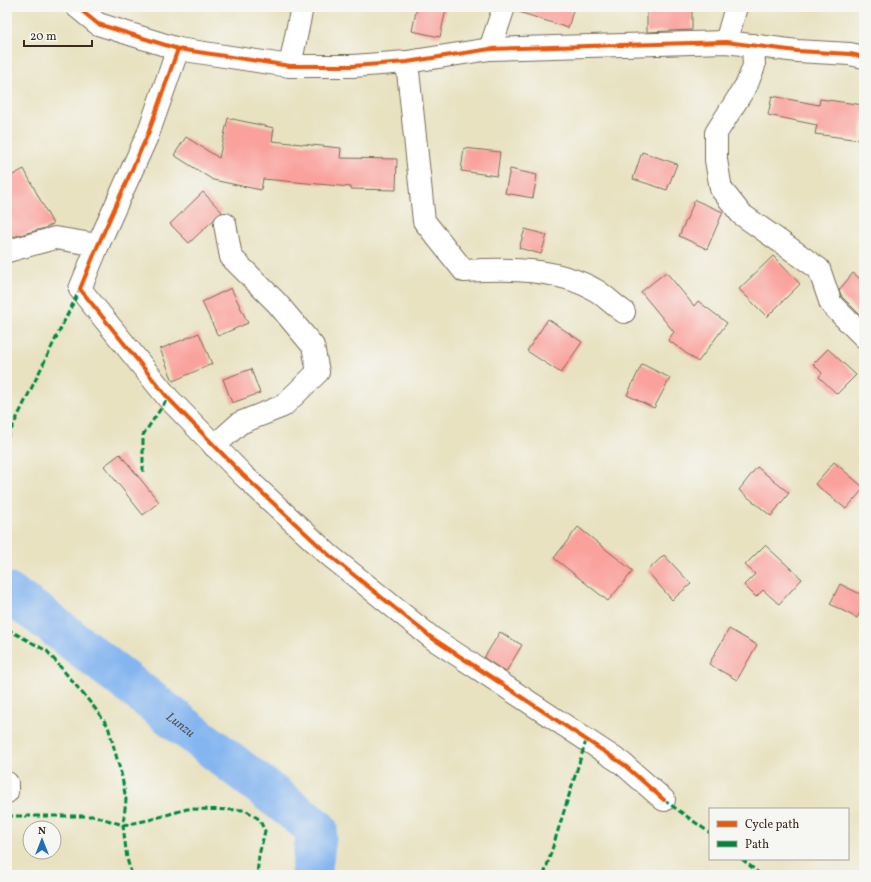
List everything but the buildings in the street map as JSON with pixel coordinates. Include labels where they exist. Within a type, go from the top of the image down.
[{"type":"street","points":[[77,7],[98,24],[178,49],[290,66],[353,66],[407,62],[490,49],[726,42],[797,51],[850,54],[864,58]]},
{"type":"street","points":[[290,66],[302,7]]},
{"type":"street","points":[[490,49],[504,7]]},
{"type":"street","points":[[726,42],[736,7]]},
{"type":"street","points":[[753,45],[754,66],[747,84],[716,133],[716,160],[721,189],[741,214],[819,270],[831,304],[864,336]]},
{"type":"street","points":[[178,49],[148,134],[80,289],[168,398],[243,475],[329,556],[432,638],[623,764],[664,800]]},
{"type":"street","points":[[407,62],[424,221],[464,271],[494,269],[556,274],[597,291],[624,312]]},
{"type":"street","points":[[214,446],[240,423],[283,406],[318,372],[313,346],[277,303],[231,258],[225,224]]},
{"type":"street","points":[[7,250],[8,251],[55,238],[98,245]]},
{"type":"street","points":[[7,783],[7,792]]},
{"type":"waterway","name":"Lunzu","points":[[7,593],[40,615],[317,829],[311,875]]},
{"type":"marked path","points":[[7,438],[80,289]]},
{"type":"marked path","points":[[143,472],[143,435],[168,398]]},
{"type":"marked path","points":[[7,629],[47,651],[108,726],[122,777],[126,800],[123,825],[127,859],[132,875]]},
{"type":"marked path","points":[[544,875],[586,741]]},
{"type":"marked path","points":[[664,800],[709,832]]},
{"type":"marked path","points":[[7,816],[95,816],[123,825],[149,820],[187,809],[245,810],[259,819],[265,831],[259,855],[257,875]]},
{"type":"marked path","points":[[743,860],[761,875]]},
{"type":"cycle path","points":[[77,7],[98,24],[178,49],[290,66],[353,66],[407,62],[490,49],[726,42],[797,51],[850,54],[864,57]]},
{"type":"cycle path","points":[[178,49],[148,134],[80,289],[168,398],[243,475],[329,555],[432,638],[623,764],[664,800]]}]
